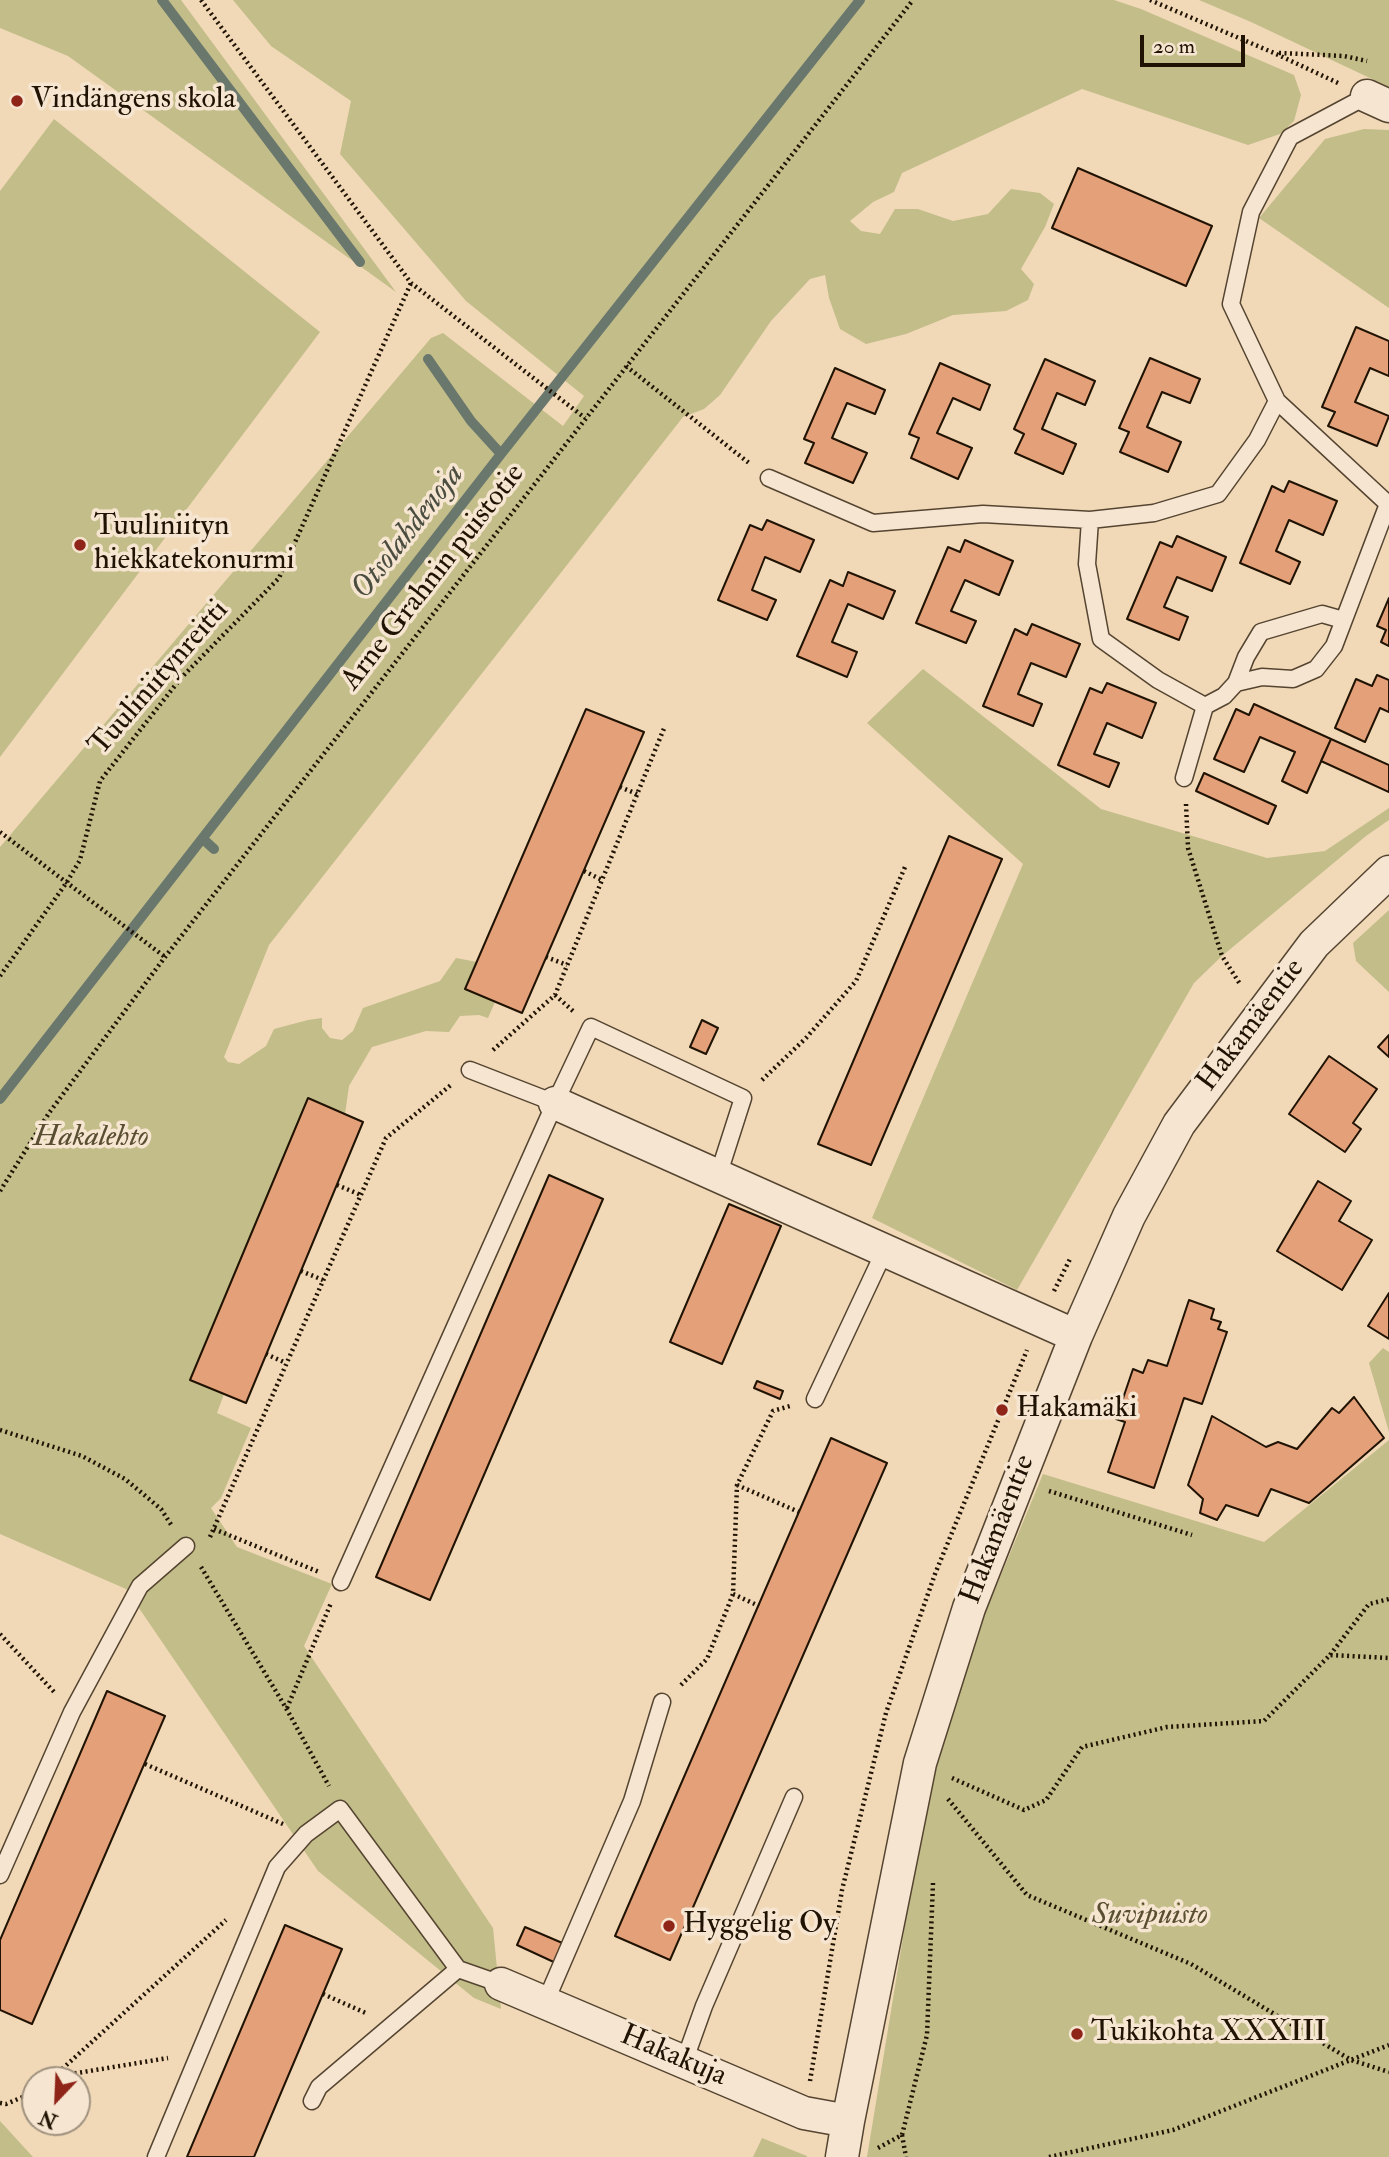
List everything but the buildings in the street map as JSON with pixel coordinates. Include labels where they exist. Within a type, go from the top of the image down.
[{"type":"street","name":"Hakamäentie","points":[[857,2154],[848,2121],[920,1763],[969,1608],[1076,1336],[1129,1216],[1179,1124],[1314,944],[1389,872]]},
{"type":"street","points":[[555,1103],[1076,1336]]},
{"type":"street","name":"Hakakuja","points":[[501,1984],[804,2113],[848,2121]]},
{"type":"lane","points":[[1236,683],[1262,677],[1293,679],[1316,669],[1334,646],[1388,504],[1277,401],[1231,304],[1251,212],[1290,137],[1378,101]]},
{"type":"lane","points":[[769,478],[873,523],[983,514],[1090,520],[1154,513],[1219,494],[1257,440],[1277,401]]},
{"type":"lane","points":[[1090,520],[1087,564],[1101,639],[1158,680],[1205,706]]},
{"type":"lane","points":[[1184,778],[1205,706],[1224,696],[1236,683],[1245,657],[1261,632],[1322,614],[1343,620]]},
{"type":"lane","points":[[341,1582],[591,1027],[743,1098],[718,1176]]},
{"type":"lane","points":[[470,1070],[555,1103]]},
{"type":"lane","points":[[815,1399],[884,1250]]},
{"type":"lane","points":[[0,1875],[72,1712],[140,1586],[186,1546]]},
{"type":"lane","points":[[545,2003],[632,1801],[662,1702]]},
{"type":"lane","points":[[684,2062],[704,2006],[794,1797]]},
{"type":"lane","points":[[156,2157],[277,1867],[306,1834],[340,1809],[458,1969],[501,1984]]},
{"type":"lane","points":[[312,2101],[320,2087],[458,1969]]},
{"type":"path","points":[[201,0],[411,284],[585,418]]},
{"type":"path","name":"Arne Grahnin puistotie","points":[[0,1191],[49,1114],[165,957],[913,0]]},
{"type":"path","points":[[1150,0],[1378,101]]},
{"type":"path","points":[[1274,53],[1343,56],[1378,63]]},
{"type":"path","name":"Tuuliniitynreitti","points":[[0,976],[80,860],[100,781],[181,678],[279,578],[411,284]]},
{"type":"path","points":[[626,366],[769,478]]},
{"type":"path","points":[[198,1563],[386,1138],[470,1070],[555,995],[665,726]]},
{"type":"path","points":[[1184,778],[1188,848],[1222,956],[1240,985]]},
{"type":"path","points":[[620,787],[637,794]]},
{"type":"path","points":[[0,832],[165,957]]},
{"type":"path","points":[[743,1098],[806,1038],[856,981],[905,867]]},
{"type":"path","points":[[584,871],[602,880]]},
{"type":"path","points":[[546,957],[568,965]]},
{"type":"path","points":[[338,1185],[361,1195]]},
{"type":"path","points":[[301,1270],[323,1280]]},
{"type":"path","points":[[267,1354],[286,1363]]},
{"type":"path","points":[[662,1702],[707,1659],[733,1594],[737,1485],[773,1410],[815,1399]]},
{"type":"path","points":[[0,1430],[82,1456],[125,1479],[161,1509],[198,1563],[286,1709],[340,1809]]},
{"type":"path","points":[[737,1485],[799,1512]]},
{"type":"path","points":[[1044,1503],[1048,1490],[1192,1535]]},
{"type":"path","points":[[214,1529],[341,1582],[286,1709]]},
{"type":"path","points":[[733,1594],[759,1605]]},
{"type":"path","points":[[952,1778],[1024,1810],[1046,1800],[1082,1747],[1167,1727],[1265,1721],[1330,1655],[1369,1604],[1389,1599]]},
{"type":"path","points":[[0,1634],[72,1712]]},
{"type":"path","points":[[1330,1655],[1389,1658]]},
{"type":"path","points":[[145,1764],[306,1834]]},
{"type":"path","points":[[946,1812],[954,1765]]},
{"type":"path","points":[[948,1799],[1027,1895],[1191,1964],[1351,2060],[1389,2072]]},
{"type":"path","points":[[906,2157],[902,2135],[927,2035],[935,1874]]},
{"type":"path","points":[[65,2066],[236,1911]]},
{"type":"path","points":[[323,1994],[395,2025]]},
{"type":"path","points":[[1049,2157],[1173,2130],[1389,2045]]},
{"type":"path","points":[[91,2072],[199,2053]]},
{"type":"path","points":[[0,2103],[21,2100]]},
{"type":"path","points":[[857,2154],[902,2135]]},
{"type":"green space","points":[[0,0],[181,0],[396,292],[68,56],[0,28]]},
{"type":"green space","name":"Hakalehto","points":[[233,0],[1114,0],[1294,75],[1301,95],[1294,121],[1280,134],[1248,145],[1082,89],[902,173],[894,192],[873,202],[850,221],[861,231],[880,234],[895,209],[918,209],[953,221],[988,214],[1011,189],[1040,193],[1054,204],[1045,227],[1021,269],[1034,284],[1028,300],[1006,311],[953,315],[906,334],[866,344],[840,329],[829,298],[825,275],[810,279],[771,321],[720,395],[704,409],[683,417],[269,945],[224,1057],[228,1062],[239,1064],[266,1046],[274,1029],[308,1020],[322,1018],[322,1028],[330,1038],[342,1040],[353,1031],[363,1008],[440,981],[456,958],[477,962],[465,989],[495,1002],[488,1018],[479,1015],[460,1016],[449,1032],[426,1031],[372,1047],[349,1086],[345,1114],[308,1099],[190,1380],[224,1394],[217,1413],[251,1428],[221,1498],[211,1508],[237,1547],[332,1584],[304,1646],[493,1928],[501,2009],[474,1998],[318,1871],[126,1589],[0,1534],[0,847],[431,338],[443,333],[563,426],[584,396],[466,301],[340,154],[351,101],[271,46]]},
{"type":"green space","points":[[1199,0],[1389,0],[1389,87],[1251,22]]},
{"type":"green space","name":"Tuuliniityn hiekkatekonurmi","points":[[54,119],[320,332],[0,757],[0,191]]},
{"type":"green space","points":[[1364,129],[1389,130],[1389,308],[1259,218],[1325,139]]},
{"type":"green space","points":[[923,669],[1101,809],[1267,858],[1325,851],[1389,808],[1389,820],[1366,836],[1222,956],[1194,983],[1017,1290],[872,1218],[1023,864],[867,723]]},
{"type":"green space","points":[[1389,910],[1389,992],[1356,961],[1353,943]]},
{"type":"green space","points":[[1383,1348],[1389,1352],[1389,1432],[1369,1363]]},
{"type":"green space","name":"Suvipuisto","points":[[1389,1440],[1389,2157],[867,2157],[922,1822],[957,1681],[1043,1474],[1264,1542]]},
{"type":"green space","points":[[0,2121],[33,2157],[0,2157]]},
{"type":"green space","points":[[762,2138],[807,2156],[807,2157],[753,2157]]},
{"type":"waterway","points":[[162,0],[360,262]]},
{"type":"waterway","name":"Otsolahdenoja","points":[[0,1099],[501,454],[860,0]]},
{"type":"waterway","points":[[428,359],[471,421],[501,454]]},
{"type":"waterway","points":[[203,839],[214,849]]},
{"type":"place","name":"Vindängens skola","points":[[17,101]]},
{"type":"place","name":"Tuuliniityn hiekkatekonurmi","points":[[80,545]]},
{"type":"place","name":"Hakamäki","points":[[1002,1410]]},
{"type":"place","name":"Hyggelig Oy","points":[[669,1926]]},
{"type":"place","name":"Tukikohta XXXIII","points":[[1077,2034]]}]
